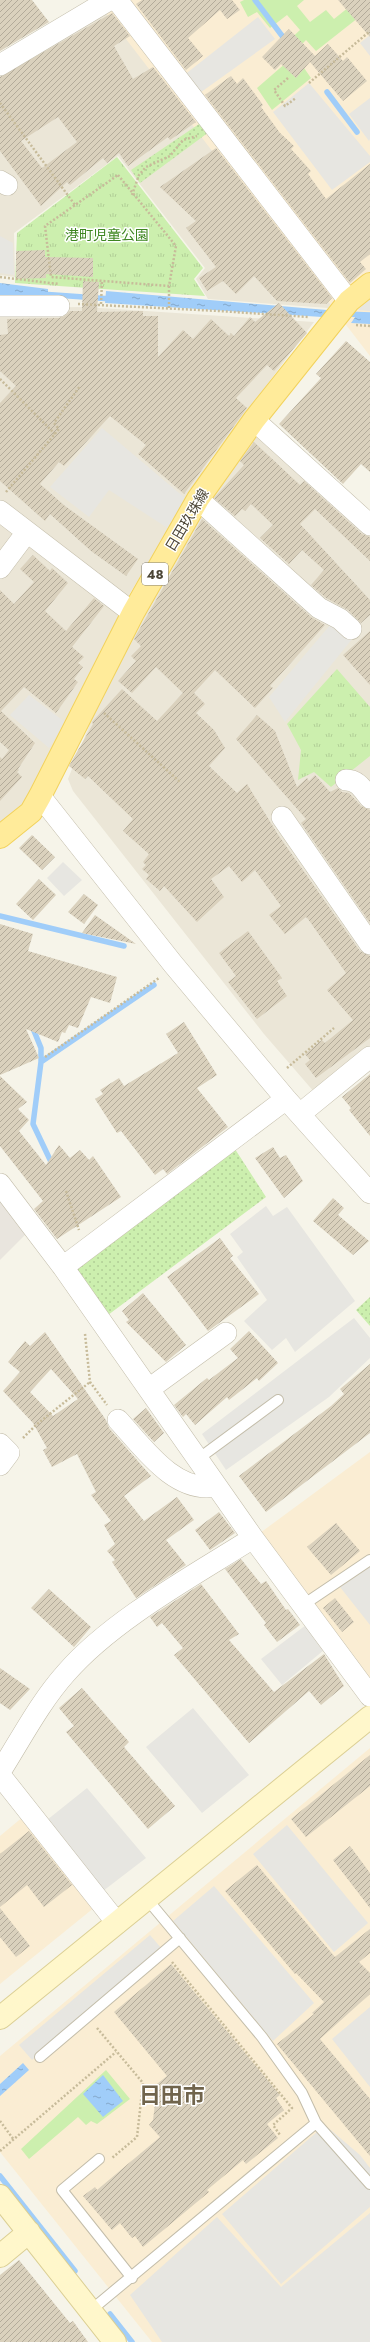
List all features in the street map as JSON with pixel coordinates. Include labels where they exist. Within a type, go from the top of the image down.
[{"type":"main road","name":"日田玖珠線","points":[[0,837],[30,812],[40,796],[133,613],[198,499],[254,420],[349,301],[370,284]]},
{"type":"street","points":[[0,65],[109,0]]},
{"type":"street","points":[[117,0],[349,301]]},
{"type":"street","points":[[0,306],[59,306]]},
{"type":"street","points":[[254,420],[370,525]]},
{"type":"street","points":[[198,499],[319,608],[340,619],[352,629]]},
{"type":"street","points":[[2,502],[27,532],[133,613]]},
{"type":"street","points":[[0,568],[27,532]]},
{"type":"street","points":[[346,780],[352,780],[357,783],[370,798]]},
{"type":"street","points":[[40,796],[173,964],[293,1106],[370,1194]]},
{"type":"street","points":[[282,817],[370,944]]},
{"type":"street","points":[[63,1267],[293,1106],[370,1057]]},
{"type":"street","points":[[0,1184],[63,1267],[253,1538],[370,1696]]},
{"type":"street","points":[[149,1389],[226,1333]]},
{"type":"street","points":[[118,1420],[171,1473],[199,1488],[216,1486]]},
{"type":"street","points":[[117,1923],[0,1773],[52,1692],[79,1660],[127,1620],[253,1538]]},
{"type":"street","points":[[0,2018],[370,1717]]},
{"type":"street","points":[[0,2196],[115,2342]]},
{"type":"street","points":[[0,2256],[29,2232]]},
{"type":"lane","points":[[198,1459],[278,1400]]},
{"type":"lane","points":[[303,1605],[370,1560]]},
{"type":"lane","points":[[147,1899],[262,2037],[302,2093],[316,2123],[370,2184]]},
{"type":"lane","points":[[40,2057],[183,1942]]},
{"type":"lane","points":[[90,2311],[132,2278],[316,2123]]},
{"type":"lane","points":[[103,2160],[62,2190],[132,2278]]},
{"type":"path","points":[[309,83],[370,31]]},
{"type":"path","points":[[288,78],[274,90],[285,106],[296,98]]},
{"type":"path","points":[[0,103],[75,205]]},
{"type":"path","points":[[132,195],[139,175],[146,167],[170,156],[179,142],[198,136],[211,122]]},
{"type":"path","points":[[169,286],[51,277],[45,226],[118,175],[132,195],[176,246],[169,286],[169,308]]},
{"type":"path","points":[[0,277],[59,284]]},
{"type":"path","points":[[101,304],[102,281]]},
{"type":"path","points":[[59,306],[101,304],[322,318],[332,324]]},
{"type":"path","points":[[0,379],[55,434]]},
{"type":"path","points":[[2,502],[59,429],[54,423],[80,386]]},
{"type":"path","points":[[89,699],[180,782]]},
{"type":"path","points":[[45,1057],[160,978]]},
{"type":"path","points":[[287,1068],[334,1028]]},
{"type":"path","points":[[66,1191],[80,1232],[81,1253]]},
{"type":"path","points":[[85,1330],[90,1382],[118,1420]]},
{"type":"path","points":[[3,1454],[36,1425],[90,1382]]},
{"type":"path","points":[[183,1942],[170,1959],[292,2108],[273,2125]]},
{"type":"path","points":[[93,2023],[143,2083],[137,2137],[103,2160]]},
{"type":"path","points":[[0,2151],[116,2052]]},
{"type":"path","points":[[0,2121],[14,2140]]},
{"type":"shaded area","points":[[96,0],[370,0],[370,356]]},
{"type":"shaded area","points":[[113,0],[340,293],[328,308],[208,299],[196,279],[205,268],[118,156],[14,233],[15,277],[0,275],[0,68]]},
{"type":"shaded area","points":[[258,17],[275,39],[197,95],[183,76]]},
{"type":"shaded area","points":[[370,35],[370,56],[360,43]]},
{"type":"shaded area","points":[[309,83],[370,156],[370,162],[332,190],[273,112]]},
{"type":"shaded area","points":[[370,98],[370,139],[369,141],[349,114]]},
{"type":"shaded area","points":[[0,236],[13,243],[14,275],[0,273]]},
{"type":"shaded area","points":[[370,293],[370,311],[358,310],[369,294]]},
{"type":"shaded area","points":[[85,307],[314,322],[208,463],[126,600],[0,506],[0,308]]},
{"type":"shaded area","points":[[102,428],[185,498],[169,529],[109,490],[89,517],[50,487]]},
{"type":"shaded area","points":[[261,431],[370,531],[370,1048],[315,1093],[264,1034],[73,791],[68,779],[101,696],[200,512]]},
{"type":"shaded area","points":[[0,515],[128,614],[27,809],[0,831]]},
{"type":"shaded area","points":[[331,624],[353,638],[285,722],[269,697]]},
{"type":"shaded area","points":[[29,695],[65,722],[49,748],[10,715]]},
{"type":"shaded area","points":[[63,862],[82,880],[64,896],[47,878]]},
{"type":"shaded area","points":[[0,1193],[29,1231],[0,1260]]},
{"type":"shaded area","points":[[266,1206],[273,1216],[287,1207],[355,1301],[295,1352],[286,1338],[272,1350],[244,1321],[267,1300],[237,1257],[243,1252],[230,1234]]},
{"type":"shaded area","points":[[354,1318],[370,1338],[370,1358],[329,1397],[226,1470],[202,1434]]},
{"type":"shaded area","points":[[370,1452],[370,1680],[260,1533]]},
{"type":"shaded area","points":[[370,1567],[370,1625],[340,1587]]},
{"type":"shaded area","points":[[306,1625],[324,1650],[282,1685],[261,1659]]},
{"type":"shaded area","points":[[193,1708],[249,1775],[202,1813],[146,1747]]},
{"type":"shaded area","points":[[370,1748],[370,2342],[152,2342],[0,2152],[0,2056]]},
{"type":"shaded area","points":[[87,1788],[146,1858],[103,1891],[47,1820]]},
{"type":"shaded area","points":[[24,1816],[95,1907],[0,1984],[0,1836]]},
{"type":"shaded area","points":[[287,1825],[368,1923],[334,1952],[253,1854]]},
{"type":"shaded area","points":[[214,1886],[314,2003],[273,2041],[173,1921]]},
{"type":"shaded area","points":[[150,1935],[162,1949],[32,2060],[19,2045]]},
{"type":"shaded area","points":[[370,2007],[370,2087],[332,2039]]},
{"type":"shaded area","points":[[325,2125],[360,2155],[370,2168],[370,2207],[281,2284],[222,2214]]},
{"type":"shaded area","points":[[370,2213],[370,2342],[162,2342],[130,2295],[217,2217],[281,2287]]},
{"type":"green space","points":[[244,0],[304,0],[297,6],[310,22],[326,10],[334,19],[354,3],[363,14],[316,51],[306,40],[291,55],[284,45],[300,30],[287,15],[270,28],[257,12],[248,17],[240,2]]},
{"type":"green space","points":[[295,55],[311,78],[272,110],[257,88]]},
{"type":"green space","points":[[202,122],[209,132],[140,183],[131,170]]},
{"type":"green space","name":"港町児童公園","points":[[117,157],[203,268],[194,279],[205,296],[15,283],[17,233]]},
{"type":"green space","points":[[337,669],[370,707],[370,756],[331,787],[314,772],[298,780],[301,750],[287,724]]},
{"type":"green space","points":[[233,1146],[266,1197],[108,1315],[73,1268]]},
{"type":"green space","points":[[370,1297],[370,1326],[356,1310]]},
{"type":"green space","points":[[106,2070],[130,2099],[97,2124],[91,2121],[86,2125],[78,2117],[29,2159],[21,2149]]},
{"type":"water","points":[[0,283],[48,289],[48,299],[0,296]]},
{"type":"water","points":[[106,291],[327,310],[322,317],[105,303]]},
{"type":"water","points":[[358,313],[370,314],[370,324],[351,323]]},
{"type":"water","points":[[23,2063],[29,2070],[0,2096],[0,2084]]},
{"type":"water","points":[[103,2075],[123,2101],[103,2117],[83,2094]]},
{"type":"building","points":[[0,0],[32,0],[49,22],[0,51]]},
{"type":"building","points":[[142,0],[232,0],[240,10],[227,19],[220,10],[188,38],[203,56],[186,70],[136,4]]},
{"type":"building","points":[[338,0],[370,0],[370,37]]},
{"type":"building","points":[[112,13],[130,36],[114,46],[133,79],[153,67],[196,122],[170,140],[168,137],[128,166],[119,153],[107,163],[103,158],[70,185],[67,182],[41,206],[0,151],[0,77]],"holes":[[[58,117],[77,142],[42,168],[21,141]]]},
{"type":"building","points":[[289,29],[315,56],[328,44],[343,61],[347,57],[367,81],[343,101],[310,62],[296,78],[281,64],[275,70],[262,57]]},
{"type":"building","points":[[231,76],[237,84],[243,78],[263,105],[261,107],[280,133],[294,146],[291,149],[311,171],[308,174],[326,199],[370,164],[370,254],[360,262],[366,269],[350,283],[205,95]]},
{"type":"building","points":[[216,148],[332,298],[326,304],[277,301],[254,276],[236,294],[223,281],[207,291],[199,278],[216,267],[186,228],[196,221],[160,187]]},
{"type":"building","points":[[45,250],[45,257],[93,258],[93,277],[46,274],[46,278],[16,279],[16,251]]},
{"type":"building","points":[[83,281],[99,282],[97,312],[143,311],[143,316],[158,316],[158,357],[183,330],[193,339],[211,319],[229,336],[231,333],[234,336],[250,317],[255,322],[279,303],[307,333],[274,371],[267,365],[236,398],[247,408],[184,494],[138,454],[146,445],[110,416],[64,466],[59,462],[40,484],[65,506],[138,559],[126,576],[91,551],[50,514],[45,521],[0,481],[0,403],[16,386],[0,371],[0,335],[8,334],[7,319],[59,318],[65,316],[70,311],[82,311]]},
{"type":"building","points":[[346,341],[370,362],[370,472],[361,464],[343,484],[279,424],[321,378],[316,374]]},
{"type":"building","points":[[254,442],[300,485],[304,481],[362,534],[370,537],[370,561],[315,509],[300,524],[370,600],[370,615],[361,623],[348,610],[326,598],[311,585],[324,570],[302,550],[289,564],[260,538],[273,525],[251,504],[245,511],[242,509],[235,516],[214,498],[244,465],[240,461]]},
{"type":"building","points":[[202,519],[311,617],[325,625],[270,686],[273,688],[255,708],[215,670],[194,693],[205,704],[196,713],[214,730],[225,748],[209,766],[237,793],[247,784],[279,836],[360,951],[370,956],[370,1038],[316,1078],[305,1064],[310,1060],[305,1054],[322,1040],[325,1043],[353,1020],[327,990],[346,973],[308,919],[306,917],[285,934],[269,915],[281,906],[255,870],[242,882],[229,866],[211,879],[224,897],[197,922],[164,886],[160,891],[146,879],[149,875],[142,869],[146,865],[143,862],[149,854],[123,831],[133,819],[88,776],[85,779],[69,766],[93,724],[92,722],[122,689],[157,721],[183,693],[156,667],[132,693],[118,681],[136,661],[131,656],[141,646],[134,639]]},
{"type":"building","points":[[33,555],[50,571],[52,568],[68,583],[45,611],[66,631],[94,598],[104,606],[72,647],[84,657],[78,663],[83,667],[74,679],[78,682],[56,713],[24,687],[1,711],[35,743],[18,769],[19,770],[17,772],[22,777],[0,801],[0,757],[2,759],[9,750],[0,742],[0,590],[14,604],[34,582],[20,569]]},
{"type":"building","points":[[370,631],[370,685],[343,655]]},
{"type":"building","points":[[257,715],[275,731],[297,787],[307,778],[309,781],[315,775],[330,792],[338,788],[342,792],[349,793],[361,806],[370,810],[370,923],[301,823],[306,819],[236,739]]},
{"type":"building","points":[[32,835],[55,857],[42,870],[19,848]]},
{"type":"building","points":[[39,879],[56,895],[33,920],[16,904]]},
{"type":"building","points":[[84,894],[98,905],[84,924],[68,912]]},
{"type":"building","points":[[95,915],[136,944],[82,933]]},
{"type":"building","points":[[0,924],[33,934],[28,951],[117,977],[110,1003],[91,997],[78,1028],[69,1025],[65,1033],[62,1032],[58,1042],[26,1029],[39,1058],[0,1075]]},
{"type":"building","points":[[248,931],[282,978],[277,981],[287,996],[257,1019],[228,982],[236,976],[219,953]]},
{"type":"building","points":[[184,1022],[217,1075],[197,1088],[228,1127],[167,1174],[163,1169],[155,1175],[121,1131],[117,1133],[95,1099],[103,1094],[100,1090],[119,1078],[124,1086],[178,1053],[166,1034]]},
{"type":"building","points":[[370,1074],[370,1136],[349,1110],[351,1108],[342,1097]]},
{"type":"building","points":[[0,1076],[27,1102],[18,1109],[29,1120],[19,1131],[46,1165],[59,1145],[70,1158],[80,1150],[89,1160],[93,1156],[121,1197],[57,1239],[34,1209],[43,1201],[0,1146]]},
{"type":"building","points":[[273,1147],[280,1158],[286,1155],[303,1181],[284,1198],[255,1158]]},
{"type":"building","points":[[333,1198],[344,1208],[338,1215],[369,1241],[353,1255],[313,1221]]},
{"type":"building","points":[[220,1238],[233,1256],[230,1258],[259,1294],[208,1331],[167,1277]]},
{"type":"building","points":[[143,1293],[186,1345],[166,1362],[126,1322],[129,1320],[122,1311]]},
{"type":"building","points":[[249,1331],[278,1363],[259,1381],[257,1378],[229,1400],[227,1397],[195,1425],[186,1414],[183,1417],[174,1405],[207,1378],[209,1380],[238,1358],[230,1349]]},
{"type":"building","points":[[45,1332],[106,1420],[109,1428],[151,1476],[124,1496],[144,1521],[177,1497],[194,1520],[166,1540],[186,1565],[136,1598],[112,1562],[115,1560],[107,1551],[115,1544],[104,1525],[111,1521],[91,1495],[96,1492],[77,1454],[52,1467],[43,1450],[47,1448],[33,1423],[3,1391],[20,1372],[8,1362],[25,1341],[30,1346]],"holes":[[[51,1369],[78,1399],[53,1416],[30,1392]]]},
{"type":"building","points":[[370,1364],[370,1433],[266,1512],[239,1476],[331,1406],[344,1394],[340,1389]]},
{"type":"building","points":[[146,1408],[164,1433],[154,1442],[133,1419]]},
{"type":"building","points":[[219,1512],[235,1533],[210,1550],[195,1530]]},
{"type":"building","points":[[336,1523],[360,1551],[331,1575],[307,1547]]},
{"type":"building","points":[[241,1559],[261,1584],[266,1581],[286,1610],[288,1609],[300,1625],[277,1642],[264,1625],[266,1623],[225,1569]]},
{"type":"building","points":[[201,1584],[239,1634],[229,1640],[274,1692],[324,1654],[344,1686],[321,1705],[309,1691],[249,1743],[174,1655],[183,1648],[162,1623],[157,1627],[150,1617]]},
{"type":"building","points":[[49,1589],[91,1627],[74,1647],[31,1608]]},
{"type":"building","points":[[335,1598],[354,1622],[342,1632],[323,1608]]},
{"type":"building","points":[[0,1668],[30,1689],[10,1710],[0,1703]]},
{"type":"building","points":[[82,1688],[129,1742],[124,1747],[175,1806],[148,1829],[66,1732],[74,1726],[59,1708]]},
{"type":"building","points":[[370,1755],[370,1786],[306,1837],[291,1819]]},
{"type":"building","points":[[29,1831],[72,1885],[44,1907],[27,1885],[0,1907],[0,1854]]},
{"type":"building","points":[[350,1846],[370,1873],[370,1908],[333,1860]]},
{"type":"building","points":[[257,1865],[335,1957],[370,1929],[370,1953],[359,1962],[370,1973],[370,1994],[320,2039],[370,2099],[370,2156],[277,2044],[314,2014],[312,2013],[324,2002],[296,1973],[295,1974],[225,1891]]},
{"type":"building","points":[[0,1908],[30,1946],[16,1957],[0,1937]]},
{"type":"building","points":[[171,1964],[280,2095],[276,2098],[284,2110],[267,2124],[278,2138],[246,2164],[243,2160],[207,2190],[209,2192],[143,2247],[135,2236],[132,2238],[120,2223],[112,2230],[83,2196],[95,2187],[97,2190],[160,2137],[149,2125],[153,2120],[156,2096],[153,2087],[167,2076],[114,2012]]},
{"type":"building","points":[[19,2260],[70,2323],[73,2321],[88,2342],[0,2342],[0,2275]]},
{"type":"waterway","points":[[255,0],[286,41]]},
{"type":"waterway","points":[[327,92],[357,132]]},
{"type":"waterway","points":[[41,294],[112,299]]},
{"type":"waterway","points":[[346,314],[370,315]]},
{"type":"waterway","points":[[0,916],[124,946]]},
{"type":"waterway","points":[[53,1166],[33,1124],[41,1062],[154,985]]},
{"type":"waterway","points":[[32,1026],[41,1048],[41,1062]]},
{"type":"waterway","points":[[0,2176],[75,2271]]},
{"type":"waterway","points":[[110,2314],[132,2342]]},
{"type":"district","name":"日田市","points":[[172,2095]]}]
